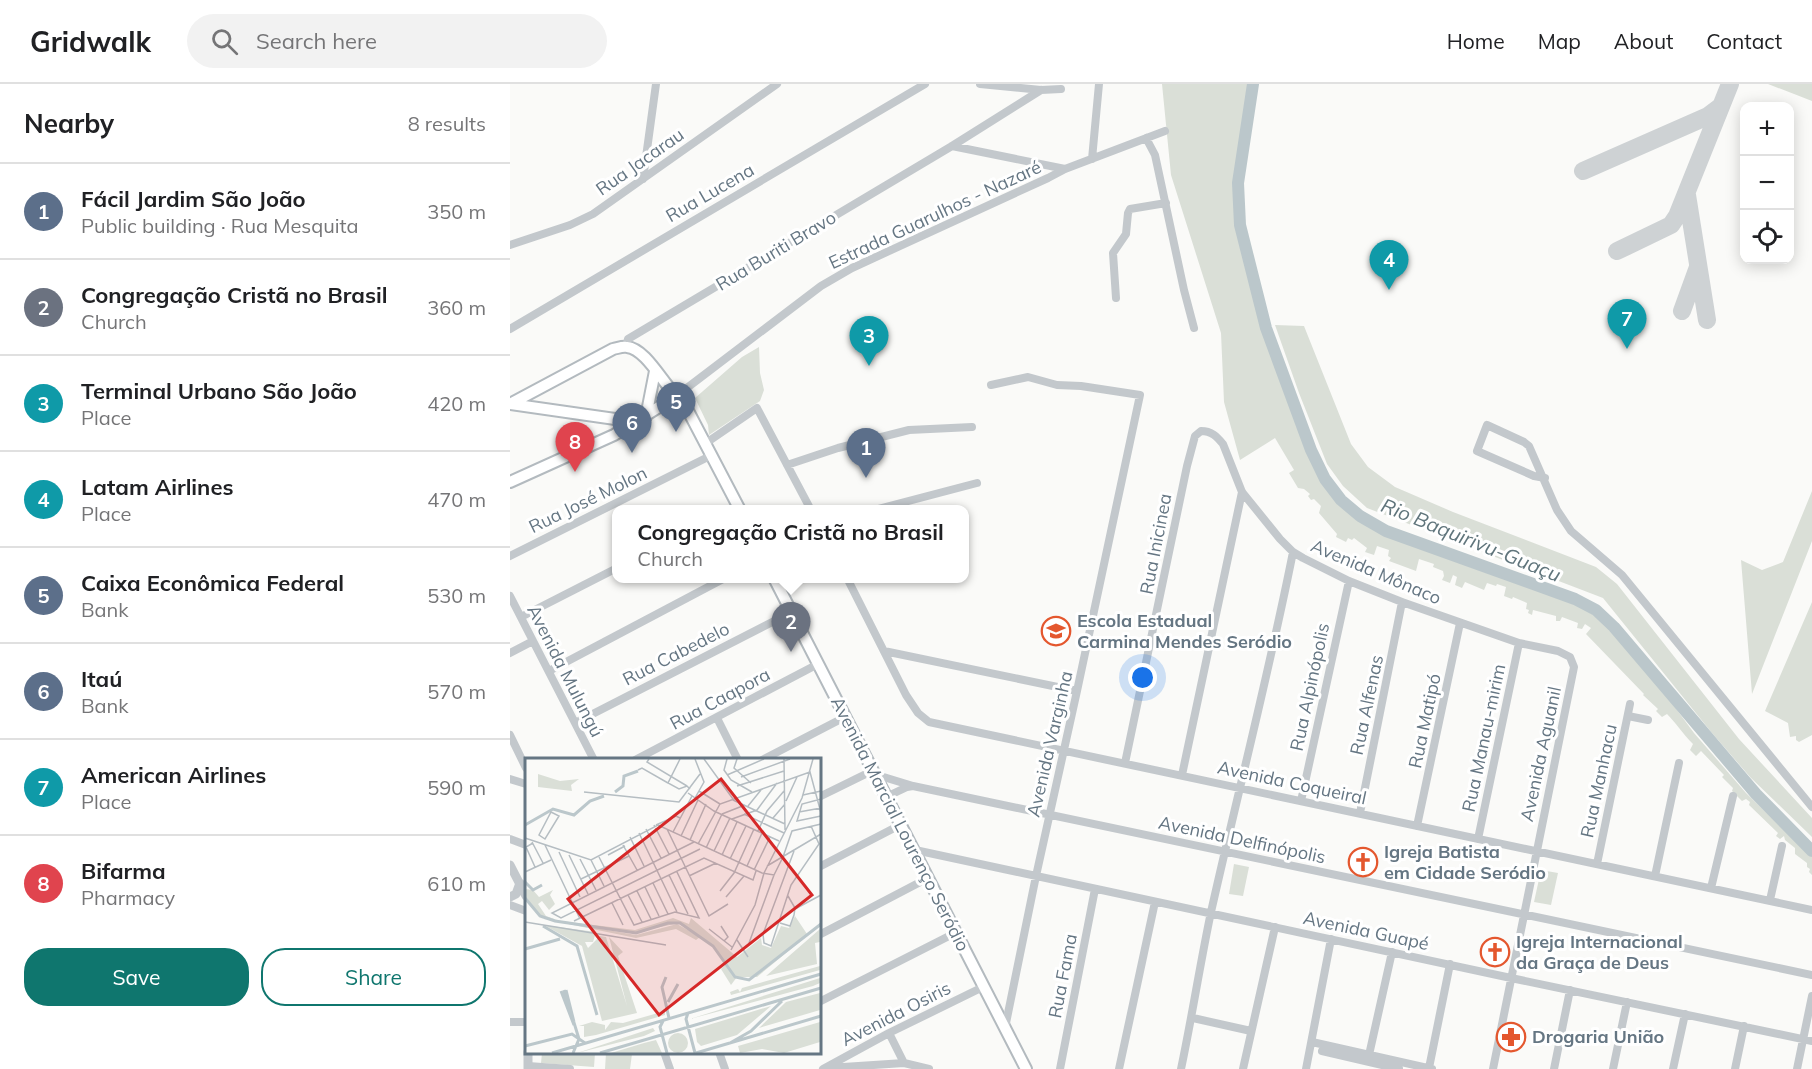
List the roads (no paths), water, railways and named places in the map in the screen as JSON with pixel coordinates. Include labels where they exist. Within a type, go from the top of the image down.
[{"type":"main road","points":[[626,346],[642,354],[675,397],[684,403],[712,455],[734,505]]},
{"type":"main road","name":"Rua Buriti Bravo","points":[[510,404],[613,349],[626,346]]},
{"type":"main road","points":[[641,419],[655,371]]},
{"type":"main road","points":[[541,407],[536,398],[542,387]]},
{"type":"main road","points":[[510,482],[614,435],[675,397]]},
{"type":"main road","points":[[510,404],[608,418],[641,419]]},
{"type":"main road","points":[[608,418],[614,435]]},
{"type":"main road","name":"Avenida Marcial Lourenço Seródio","points":[[776,583],[888,796],[955,933],[1026,1069]]},
{"type":"street","name":"Rua Jacarau","points":[[510,244],[581,220],[777,84]]},
{"type":"street","name":"Rua Lucena","points":[[510,329],[925,84]]},
{"type":"street","points":[[980,84],[1041,90],[1061,89]]},
{"type":"street","points":[[1092,159],[1099,84]]},
{"type":"street","points":[[643,179],[655,85]]},
{"type":"street","name":"Rua Buriti Bravo","points":[[626,346],[628,339],[952,146],[1041,90]]},
{"type":"street","name":"Estrada Guarulhos - Nazaré","points":[[675,397],[821,286],[852,268],[1065,169],[1165,131]]},
{"type":"street","points":[[1146,138],[1155,155],[1194,328]]},
{"type":"street","points":[[952,146],[1065,169]]},
{"type":"street","points":[[1042,164],[1049,173],[1048,178]]},
{"type":"street","points":[[1116,298],[1113,254],[1126,234],[1128,213],[1131,209],[1166,203]]},
{"type":"street","name":"Avenida Varginha","points":[[991,385],[1028,377],[1057,385],[1082,386],[1140,395],[1005,1029]]},
{"type":"street","points":[[705,443],[757,408],[808,505]]},
{"type":"street","points":[[1545,478],[1534,476],[1477,451],[1487,425],[1529,446],[1545,478],[1557,510],[1571,531],[1622,575],[1812,807]]},
{"type":"street","points":[[787,465],[838,448],[909,430],[972,427]]},
{"type":"street","name":"Avenida Mônaco","points":[[1195,436],[1201,431],[1207,431],[1223,444],[1242,492],[1264,521],[1293,552],[1349,581],[1402,602],[1519,643],[1558,651],[1570,657]]},
{"type":"street","name":"Rua Inicinea","points":[[1125,763],[1195,436]]},
{"type":"street","name":"Rua José Molon","points":[[510,556],[712,455]]},
{"type":"street","points":[[893,505],[977,483]]},
{"type":"street","points":[[1182,775],[1242,492]]},
{"type":"street","points":[[1181,1069],[1211,914],[1242,788],[1293,552]]},
{"type":"street","points":[[521,617],[612,571]]},
{"type":"street","name":"Rua Alpinópolis","points":[[1301,801],[1349,581]]},
{"type":"street","points":[[549,671],[717,583]]},
{"type":"street","name":"Avenida Coqueiral","points":[[849,583],[913,706],[929,722],[1812,910]]},
{"type":"street","name":"Avenida Mulungú","points":[[510,596],[593,758]]},
{"type":"street","name":"Rua Alfenas","points":[[1360,813],[1402,602]]},
{"type":"street","name":"Rua Cabedelo","points":[[575,723],[792,612]]},
{"type":"street","name":"Rua Matipó","points":[[1417,826],[1460,623]]},
{"type":"street","points":[[510,653],[533,641]]},
{"type":"street","name":"Rua Manau-mirim","points":[[1478,839],[1519,643]]},
{"type":"street","points":[[884,651],[1077,691]]},
{"type":"street","name":"Avenida Aguanil","points":[[1493,1069],[1574,667],[1570,657]]},
{"type":"street","name":"Rua Caapora","points":[[639,758],[818,664]]},
{"type":"street","name":"Rua Manhacu","points":[[1597,864],[1630,704]]},
{"type":"street","points":[[1628,716],[1648,720]]},
{"type":"street","points":[[766,758],[845,717]]},
{"type":"street","points":[[717,718],[737,758]]},
{"type":"street","points":[[510,735],[525,766]]},
{"type":"street","points":[[1654,876],[1678,763]]},
{"type":"street","points":[[820,797],[875,773]]},
{"type":"street","name":"Avenida Delfinópolis","points":[[875,773],[913,786],[1812,975]]},
{"type":"street","points":[[510,779],[525,784]]},
{"type":"street","points":[[888,796],[913,786]]},
{"type":"street","points":[[1711,888],[1732,796]]},
{"type":"street","points":[[820,866],[902,824]]},
{"type":"street","points":[[510,839],[525,845]]},
{"type":"street","points":[[1770,900],[1782,846]]},
{"type":"street","name":"Avenida Guapé","points":[[915,850],[1812,1041]]},
{"type":"street","points":[[510,865],[525,894]]},
{"type":"street","points":[[820,934],[928,878]]},
{"type":"street","points":[[510,897],[516,894],[520,883]]},
{"type":"street","name":"Rua Fama","points":[[1060,1069],[1095,889]]},
{"type":"street","points":[[1119,1069],[1155,902]]},
{"type":"street","points":[[510,905],[525,911]]},
{"type":"street","points":[[1243,1069],[1275,927]]},
{"type":"street","points":[[820,1001],[955,933]]},
{"type":"street","points":[[1306,1069],[1331,939]]},
{"type":"street","points":[[1372,1061],[1392,952]]},
{"type":"street","points":[[1322,1051],[1430,1069],[1450,964]]},
{"type":"street","name":"Avenida Osiris","points":[[823,1069],[889,1033],[983,987]]},
{"type":"street","points":[[1554,1069],[1570,990]]},
{"type":"street","points":[[1797,1069],[1812,996]]},
{"type":"street","points":[[1613,1069],[1627,1002]]},
{"type":"street","points":[[1673,1069],[1685,1014]]},
{"type":"street","points":[[1192,1017],[1251,1031]]},
{"type":"street","points":[[1735,1069],[1744,1026]]},
{"type":"street","points":[[889,1033],[904,1063]]},
{"type":"street","points":[[1312,1042],[1399,1069]]},
{"type":"street","points":[[664,1054],[670,1069]]},
{"type":"street","points":[[720,1054],[725,1069]]},
{"type":"street","name":"Avenida Osiris","points":[[823,1069],[904,1063],[929,1069]]},
{"type":"street","points":[[528,1067],[570,1069]]},
{"type":"waterway","name":"Rio Baquirivu-Guaçu","points":[[1253,84],[1238,183],[1240,225],[1266,328],[1311,450],[1325,479],[1341,500],[1360,516],[1386,531],[1575,599],[1596,610],[1614,627],[1756,794],[1812,851]]},
{"type":"place","name":"Latam Airlines","points":[[1389,290]]},
{"type":"place","name":"American Airlines","points":[[1627,349]]},
{"type":"place","name":"Terminal Urbano São João","points":[[869,366]]},
{"type":"place","name":"Caixa Econômica Federal","points":[[676,432]]},
{"type":"place","name":"Itaú","points":[[632,453]]},
{"type":"place","name":"Bifarma","points":[[575,472]]},
{"type":"place","name":"Fácil Jardim São João","points":[[866,478]]},
{"type":"place","name":"Escola Estadual Carmina Mendes Seródio","points":[[1056,631]]},
{"type":"place","name":"Congregação Cristã no Brasil","points":[[791,652]]},
{"type":"place","name":"Igreja Batista em Cidade Seródio","points":[[1363,862]]},
{"type":"place","name":"Igreja Internacional da Graça de Deus","points":[[1495,952]]},
{"type":"place","name":"Drogaria União","points":[[1511,1037]]}]
